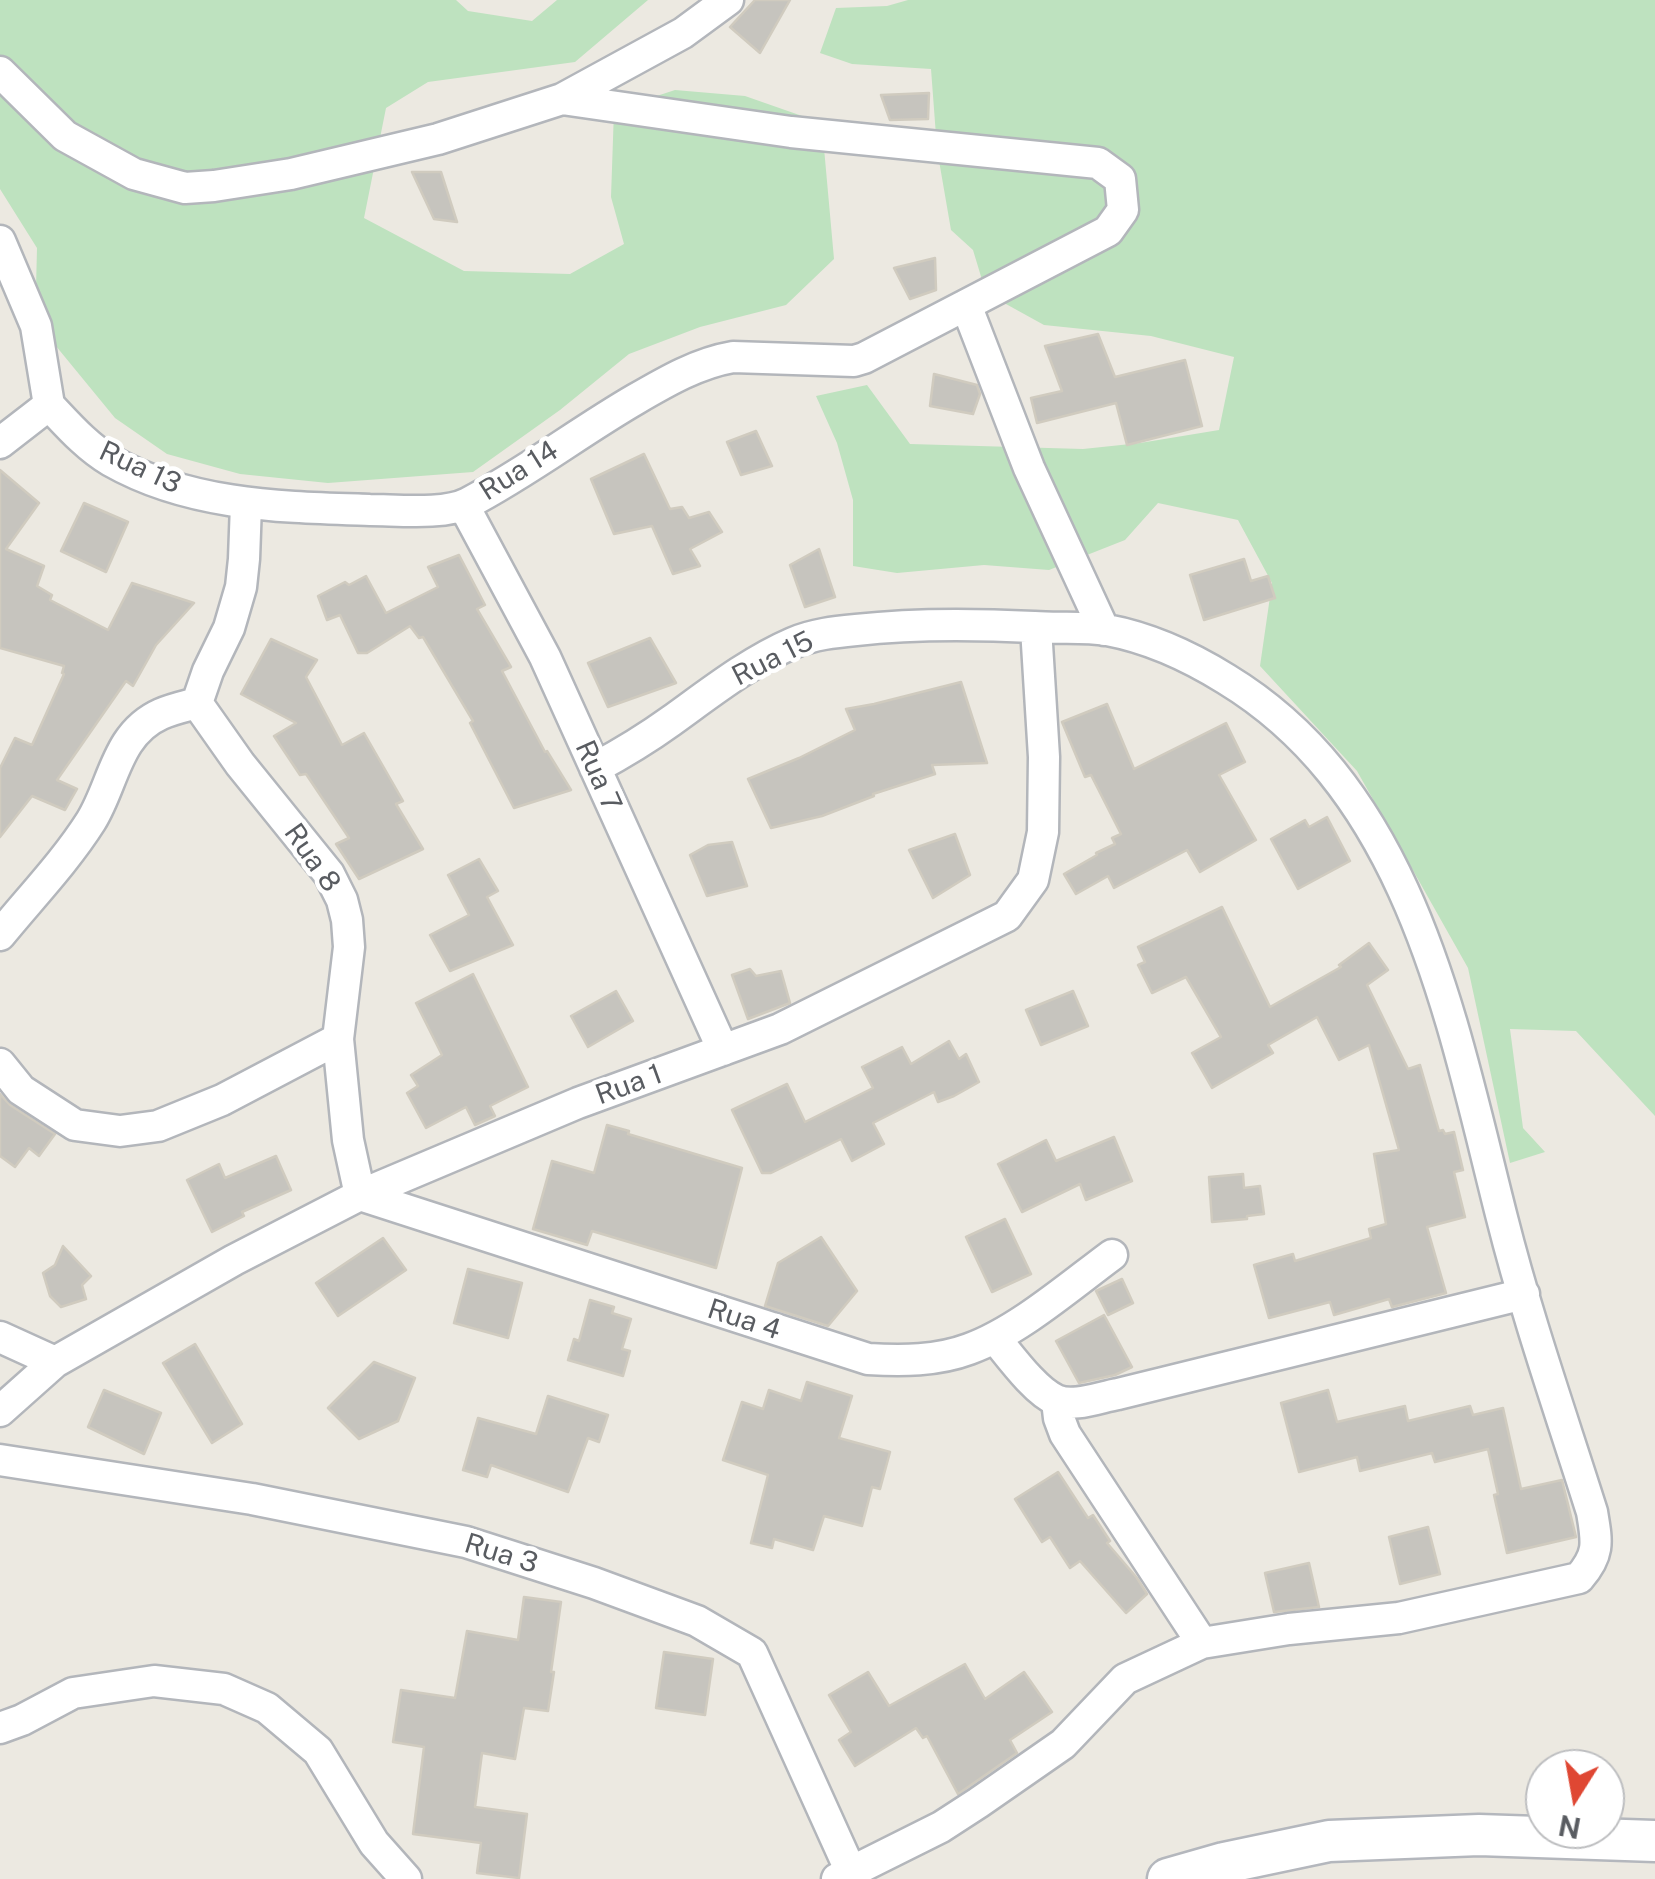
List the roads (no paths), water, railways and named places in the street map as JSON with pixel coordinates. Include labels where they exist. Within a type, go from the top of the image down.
[{"type":"street","points":[[0,72],[65,136],[134,174],[185,188],[214,186],[291,174],[438,139],[562,100],[683,33],[728,0]]},
{"type":"street","points":[[562,100],[791,132],[1098,163],[1120,179],[1123,210],[1108,231],[966,305],[1028,468],[1104,630]]},
{"type":"street","points":[[0,241],[36,326],[49,406],[0,443]]},
{"type":"street","name":"Rua 14","points":[[246,504],[424,511],[464,506],[648,392],[714,360],[733,357],[854,361],[966,305]]},
{"type":"street","name":"Rua 13","points":[[49,406],[111,460],[172,487],[246,504]]},
{"type":"street","points":[[0,935],[93,818],[132,735],[158,715],[198,703],[241,587],[246,504]]},
{"type":"street","name":"Rua 7","points":[[464,506],[545,657],[722,1050]]},
{"type":"street","name":"Rua 15","points":[[595,768],[629,750],[751,666],[794,643],[824,633],[894,626],[992,624],[1104,630],[1190,657],[1255,696],[1309,743],[1356,802],[1404,889],[1456,1034],[1511,1253],[1592,1512],[1597,1540],[1593,1562],[1579,1578],[1398,1618],[1288,1629],[1202,1643],[1125,1679],[1063,1744],[941,1827],[844,1876]]},
{"type":"street","name":"Rua 1","points":[[0,1411],[55,1362],[234,1260],[360,1195],[578,1104],[780,1029],[1006,916],[1033,880],[1043,832],[1044,757],[1036,628]]},
{"type":"street","name":"Rua 8","points":[[198,703],[240,764],[329,874],[342,900],[349,947],[338,1039],[348,1140],[360,1195]]},
{"type":"street","points":[[0,1064],[21,1090],[75,1125],[120,1132],[158,1126],[222,1100],[338,1039]]},
{"type":"street","name":"Rua 4","points":[[360,1195],[868,1360],[932,1358],[995,1338],[1112,1255]]},
{"type":"street","points":[[995,1338],[1040,1389],[1058,1401],[1074,1402],[1524,1294]]},
{"type":"street","points":[[0,1337],[55,1362]]},
{"type":"street","points":[[1058,1401],[1058,1418],[1072,1446],[1202,1643]]},
{"type":"street","name":"Rua 3","points":[[0,1460],[252,1499],[466,1542],[697,1621],[752,1653],[844,1876]]},
{"type":"street","points":[[0,1728],[73,1693],[154,1681],[224,1689],[267,1708],[318,1750],[374,1844],[406,1879]]},
{"type":"street","points":[[1168,1879],[1329,1841],[1479,1835],[1655,1841]]}]
